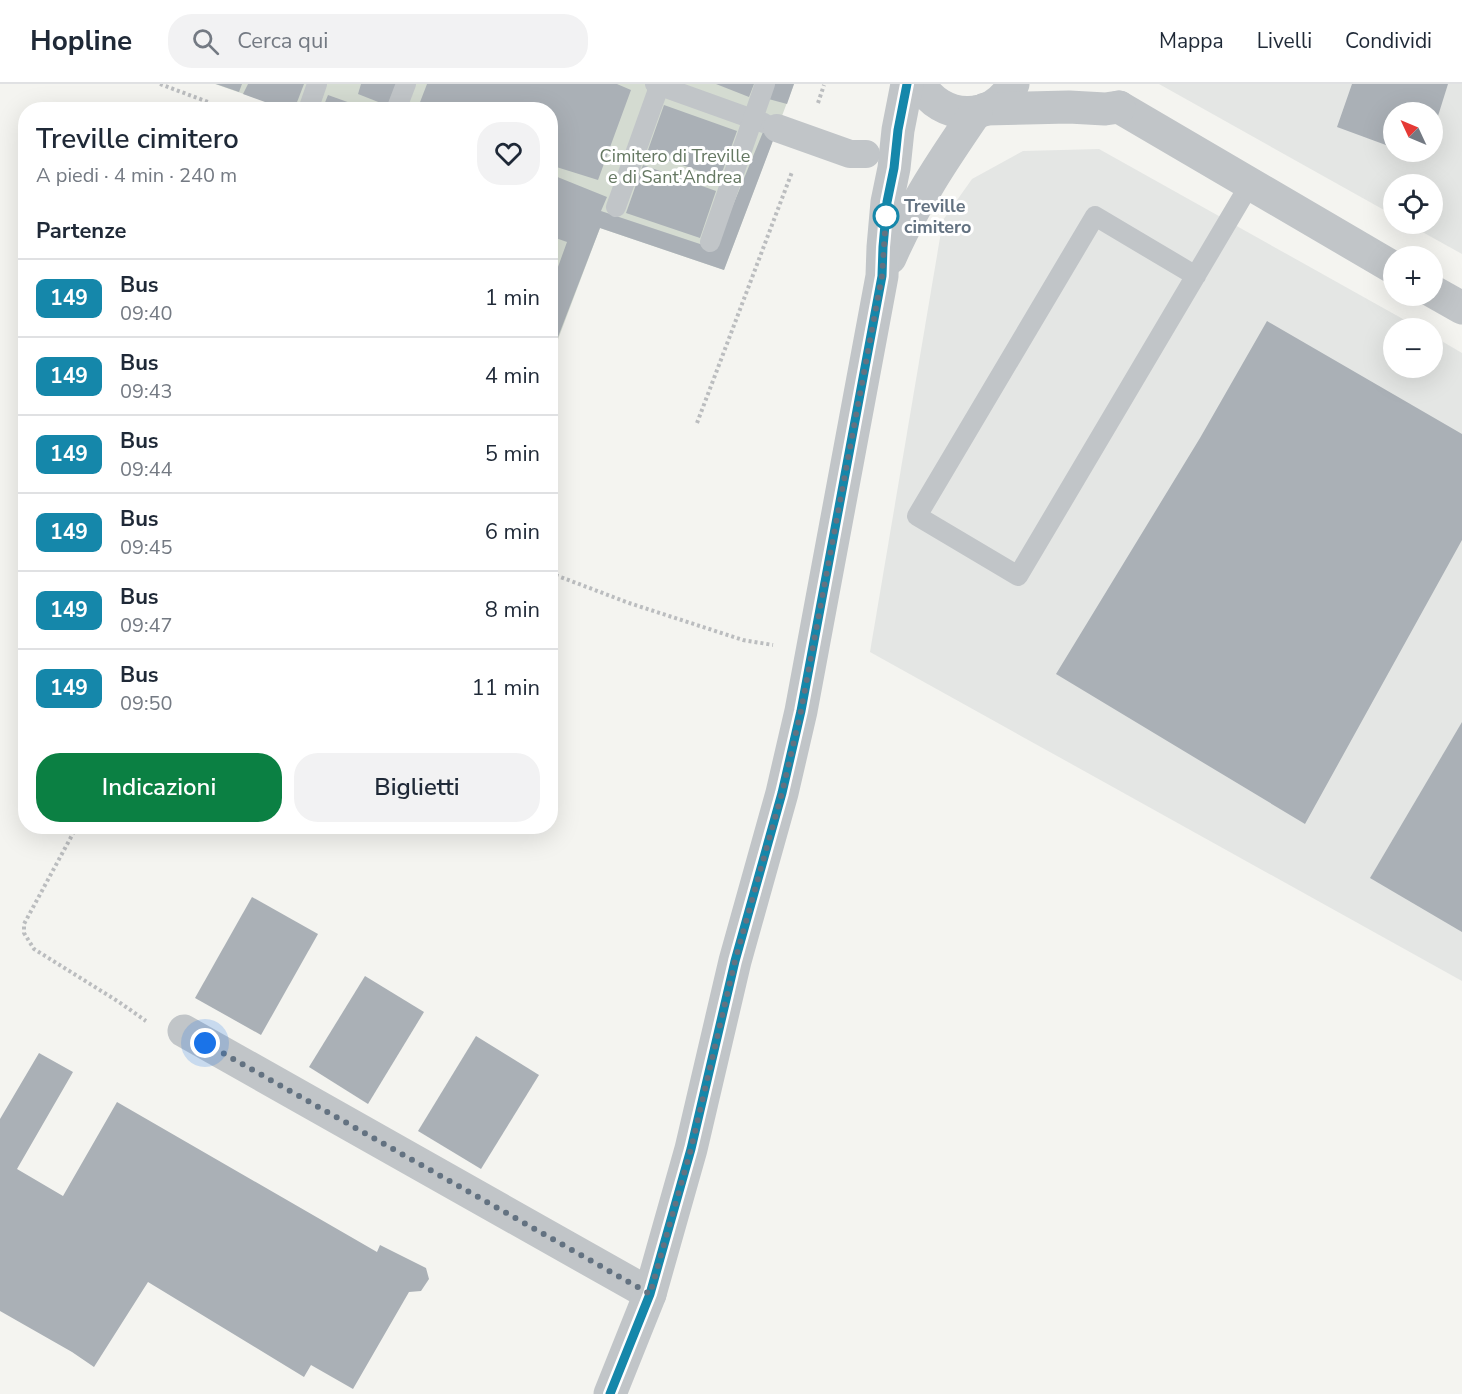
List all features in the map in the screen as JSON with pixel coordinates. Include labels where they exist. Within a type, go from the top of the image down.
[{"type":"street","points":[[610,1394],[650,1294],[691,1149],[735,961],[782,793],[801,711],[882,276],[887,202],[907,84]]},
{"type":"street","points":[[920,84],[925,94],[938,105],[953,111],[969,113],[999,101],[1012,84]]},
{"type":"street","points":[[1092,84],[1119,107],[1383,262]]},
{"type":"street","points":[[980,110],[1119,107]]},
{"type":"street","points":[[882,276],[918,200],[980,110]]},
{"type":"street","points":[[765,123],[850,154],[866,154]]},
{"type":"street","points":[[1443,297],[1462,308]]},
{"type":"street","points":[[184,1031],[650,1294]]},
{"type":"lane","points":[[311,102],[317,84]]},
{"type":"lane","points":[[399,102],[406,84]]},
{"type":"lane","points":[[615,207],[658,84],[765,123]]},
{"type":"lane","points":[[710,242],[765,123],[765,84]]},
{"type":"lane","points":[[1196,276],[1095,216],[917,516],[1018,576],[1196,276],[1250,184]]},
{"type":"path","points":[[160,84],[208,102]]},
{"type":"path","points":[[697,423],[824,86]]},
{"type":"path","points":[[558,576],[629,603],[743,640],[812,652]]},
{"type":"path","points":[[73,834],[24,924],[24,933],[34,949],[158,1029],[184,1031]]},
{"type":"shaded area","points":[[1159,84],[1462,84],[1462,254],[1426,234],[1443,234],[1443,174],[1383,174],[1383,209]]},
{"type":"shaded area","points":[[1099,149],[1401,318],[1383,318],[1383,378],[1443,378],[1443,342],[1462,353],[1462,981],[870,652],[943,220],[972,179],[1023,151]]},
{"type":"green space","name":"Cimitero di Treville e di Sant'Andrea","points":[[215,84],[794,84],[724,270],[600,228],[558,339],[558,102],[267,102]]},
{"type":"building","points":[[216,84],[242,84],[239,92]]},
{"type":"building","points":[[248,84],[304,84],[297,102],[265,102],[243,94]]},
{"type":"building","points":[[361,84],[400,84],[393,102],[378,102],[358,94]]},
{"type":"building","points":[[427,84],[617,84],[631,90],[598,180],[558,168],[558,102],[420,102]]},
{"type":"building","points":[[716,84],[754,84],[749,97]]},
{"type":"building","points":[[766,84],[794,84],[787,104],[761,97]]},
{"type":"building","points":[[1352,84],[1448,84],[1442,102],[1383,102],[1383,144],[1337,127]]},
{"type":"building","points":[[328,95],[348,102],[325,102]]},
{"type":"building","points":[[664,105],[737,131],[720,178],[647,153]]},
{"type":"building","points":[[763,132],[774,138],[724,270],[600,228],[558,337],[558,267],[567,242],[558,239],[558,177],[607,197],[601,211],[715,249]]},
{"type":"building","points":[[643,165],[716,191],[700,238],[626,213]]},
{"type":"building","points":[[1267,321],[1462,434],[1462,540],[1305,824],[1056,674],[1200,438]]},
{"type":"building","points":[[1462,722],[1462,932],[1370,878]]},
{"type":"building","points":[[252,897],[318,934],[261,1035],[195,998]]},
{"type":"building","points":[[365,976],[424,1012],[368,1104],[309,1067]]},
{"type":"building","points":[[476,1036],[539,1075],[481,1169],[418,1131]]},
{"type":"building","points":[[39,1053],[73,1072],[17,1169],[63,1196],[117,1102],[377,1252],[380,1245],[426,1268],[429,1279],[421,1291],[409,1292],[353,1389],[311,1365],[304,1377],[148,1282],[94,1367],[0,1311],[0,1119]]},
{"type":"bus line","name":"149","points":[[610,1394],[650,1294],[691,1149],[735,961],[782,793],[801,711],[882,276],[887,202],[907,84]]},
{"type":"place","name":"Treville cimitero","points":[[886,216]]},
{"type":"route","points":[[205,1043],[650,1294],[691,1149],[735,961],[782,793],[801,711],[882,276],[886,216]]}]
